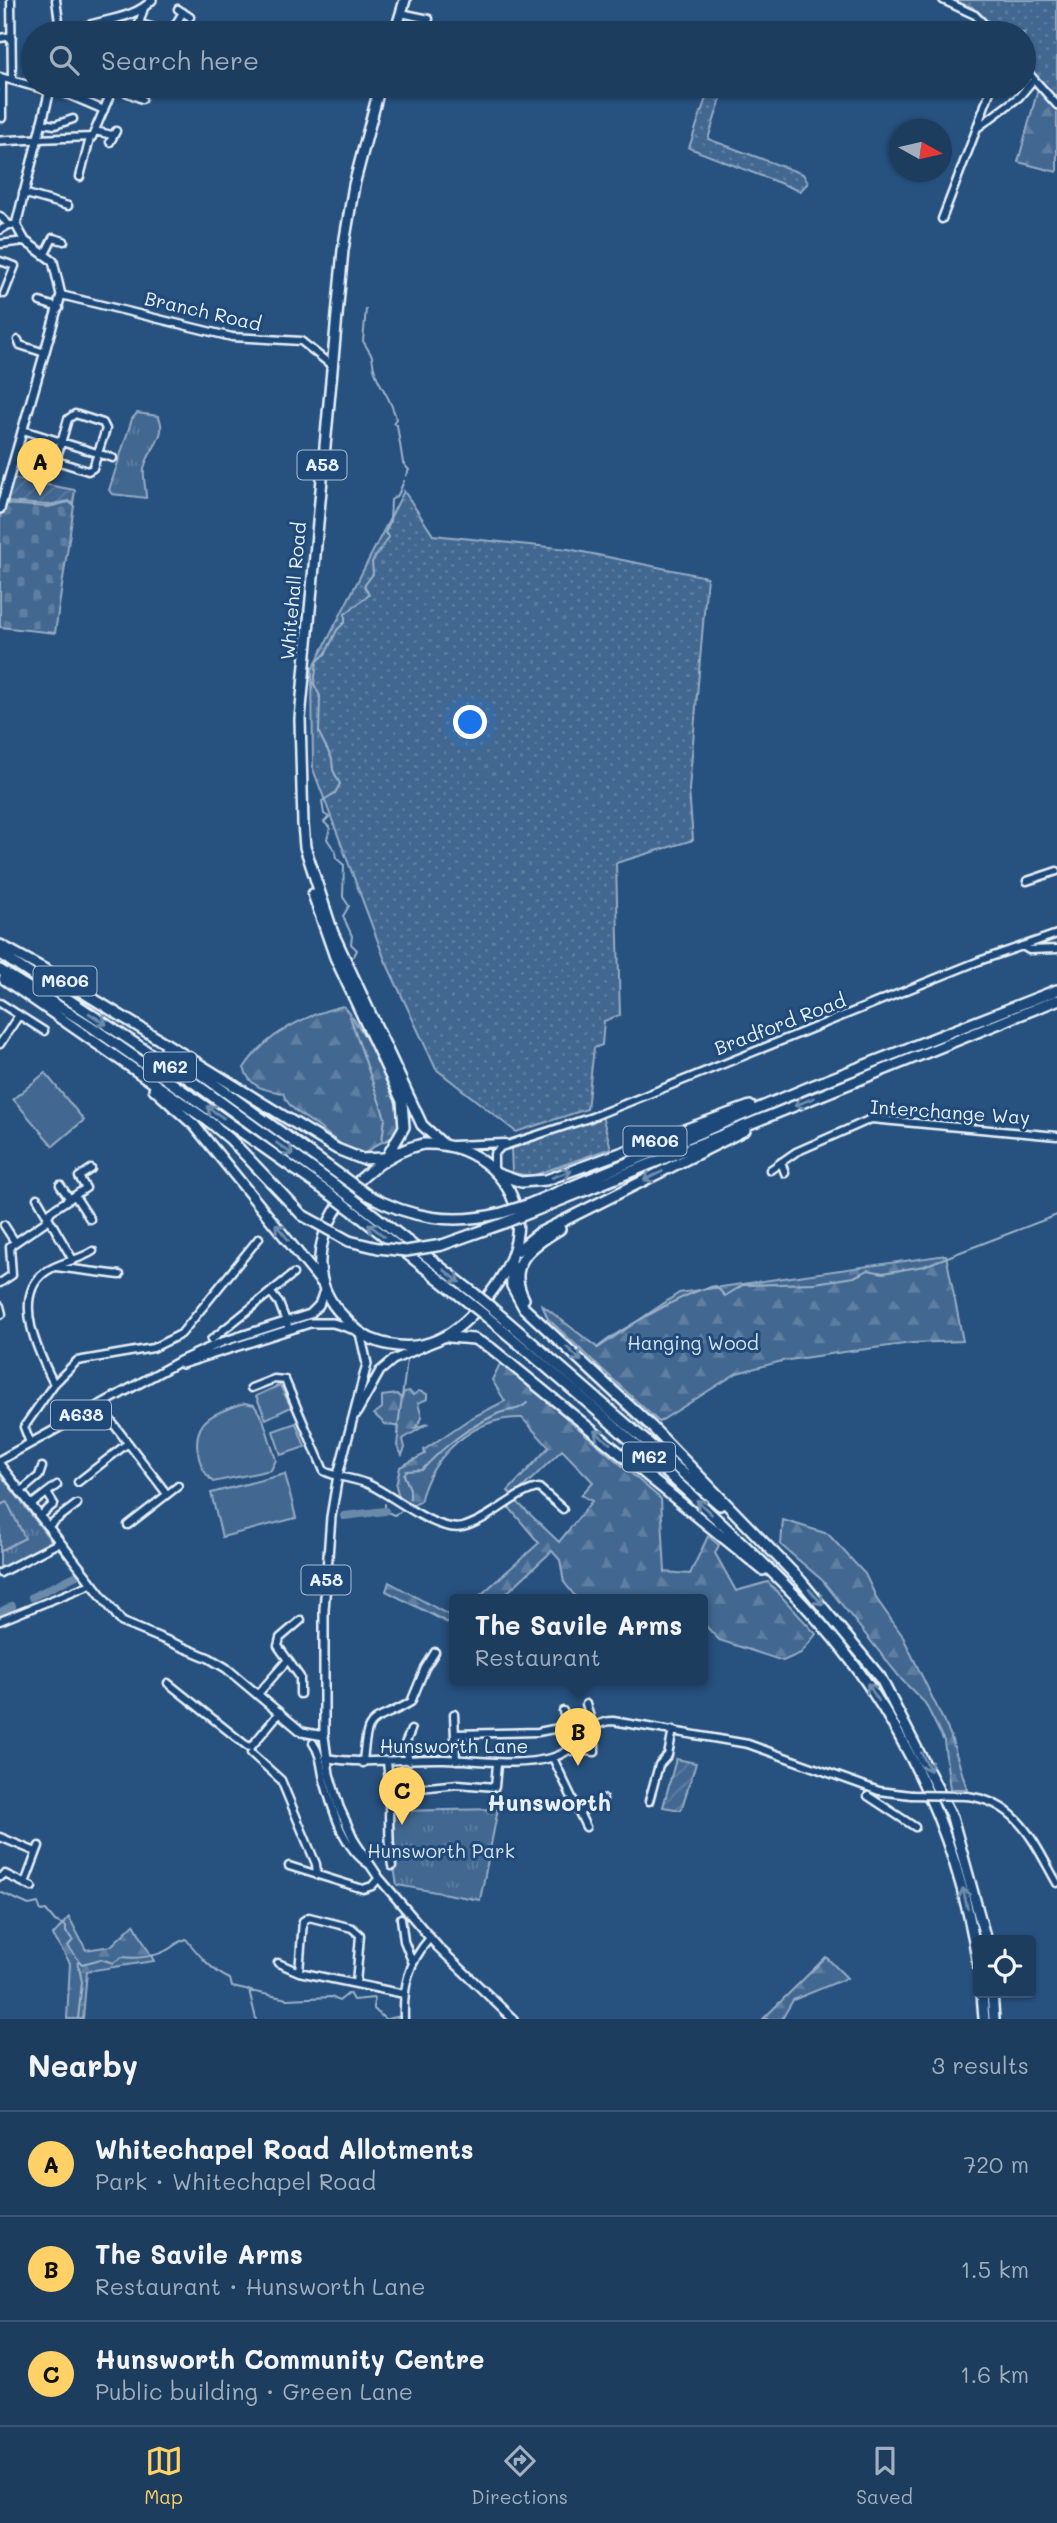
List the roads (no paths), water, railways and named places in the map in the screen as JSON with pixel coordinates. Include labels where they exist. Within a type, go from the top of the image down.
[{"type":"highway","points":[[399,21],[405,0]]},
{"type":"highway","name":"Whitehall Road","points":[[377,98],[349,214],[331,365],[300,719],[299,771],[305,847],[332,933],[422,1125],[445,1145]]},
{"type":"highway","name":"A58","points":[[305,847],[310,882],[325,934],[402,1101],[404,1127],[386,1157]]},
{"type":"highway","name":"M606","points":[[0,945],[53,974],[128,1022],[366,1194],[407,1213],[432,1219],[503,1218]]},
{"type":"highway","name":"M62","points":[[0,954],[193,1082],[357,1208],[472,1298],[776,1555],[853,1641],[880,1677],[952,1817],[985,1935]]},
{"type":"highway","name":"M62","points":[[0,970],[89,1025],[333,1190]]},
{"type":"highway","name":"M606","points":[[0,976],[230,1139],[302,1215],[349,1241],[406,1251],[442,1245],[503,1218],[766,1117],[1057,1000]]},
{"type":"highway","name":"M606","points":[[528,1209],[812,1086],[1057,990]]},
{"type":"highway","points":[[128,1022],[347,1154],[367,1160],[386,1157],[416,1145],[445,1145],[473,1153],[495,1172],[511,1194],[518,1212],[519,1233],[512,1259],[511,1281],[516,1297],[652,1426],[776,1555]]},
{"type":"highway","points":[[101,1047],[176,1107],[195,1126],[325,1286],[335,1307],[359,1332],[389,1344],[469,1338],[491,1348],[804,1607]]},
{"type":"highway","name":"M606","points":[[495,1172],[521,1182],[546,1180],[761,1101],[812,1086]]},
{"type":"highway","name":"M606","points":[[512,1259],[534,1236],[727,1141],[766,1117]]},
{"type":"highway","points":[[325,1286],[320,1255],[330,1220],[361,1178],[386,1157]]},
{"type":"highway","points":[[552,1333],[521,1294],[517,1278],[520,1262],[525,1253],[540,1241],[597,1206]]},
{"type":"highway","points":[[444,1338],[474,1314],[512,1259]]},
{"type":"highway","name":"M62","points":[[490,1313],[753,1552],[804,1607],[865,1680],[904,1742],[925,1785],[962,1886],[973,1940]]},
{"type":"highway","points":[[982,1998],[984,2019]]},
{"type":"highway","points":[[992,1998],[994,2019]]},
{"type":"main road","points":[[105,21],[144,8],[152,0]]},
{"type":"main road","points":[[0,509],[60,308],[57,268],[45,254],[25,241],[12,225],[47,98]]},
{"type":"main road","points":[[0,141],[37,139]]},
{"type":"main road","points":[[288,1326],[314,1312],[325,1286]]},
{"type":"main road","points":[[288,1326],[328,1322],[359,1332]]},
{"type":"main road","name":"A638","points":[[1,1458],[158,1372],[215,1345],[288,1326]]},
{"type":"main road","name":"A58","points":[[359,1332],[367,1364],[338,1475],[331,1517],[324,1610],[324,1736],[328,1783],[355,1842],[379,1878],[430,1938],[513,2019]]},
{"type":"main road","name":"A58","points":[[350,1426],[380,1371],[393,1360],[433,1341]]},
{"type":"main road","points":[[1,1458],[20,1492],[122,1622],[209,1658],[258,1693],[302,1732],[324,1736]]},
{"type":"street","points":[[10,0],[12,79]]},
{"type":"street","points":[[56,0],[59,21]]},
{"type":"street","points":[[943,0],[975,15],[981,21]]},
{"type":"street","points":[[141,21],[144,8]]},
{"type":"street","points":[[178,21],[180,10],[190,17]]},
{"type":"street","points":[[401,13],[429,19]]},
{"type":"street","points":[[0,38],[12,36]]},
{"type":"street","points":[[2,118],[5,99],[1,77],[21,81]]},
{"type":"street","points":[[1036,81],[1057,105]]},
{"type":"street","points":[[75,98],[104,110]]},
{"type":"street","points":[[80,177],[90,138],[109,98]]},
{"type":"street","points":[[942,219],[987,98]]},
{"type":"street","points":[[976,128],[1018,98]]},
{"type":"street","points":[[41,123],[55,125],[73,119]]},
{"type":"street","points":[[95,131],[113,136]]},
{"type":"street","points":[[37,139],[90,138]]},
{"type":"street","points":[[23,193],[68,206]]},
{"type":"street","points":[[0,216],[12,225]]},
{"type":"street","points":[[0,230],[12,225]]},
{"type":"street","points":[[45,254],[53,235],[64,241]]},
{"type":"street","points":[[0,244],[25,241]]},
{"type":"street","points":[[0,261],[14,264],[15,270],[4,294]]},
{"type":"street","points":[[42,294],[38,303],[60,308]]},
{"type":"street","name":"Branch Road","points":[[61,295],[232,337],[301,341],[331,365]]},
{"type":"street","points":[[18,340],[20,345],[45,353]]},
{"type":"street","points":[[75,414],[103,423],[106,429],[93,468],[88,471],[60,462],[57,457],[61,442],[68,419],[75,414]]},
{"type":"street","points":[[23,430],[113,458]]},
{"type":"street","points":[[1027,881],[1057,871]]},
{"type":"street","name":"Bradford Road","points":[[445,1145],[514,1142],[592,1117],[1057,934]]},
{"type":"street","points":[[1022,946],[1029,950],[1057,949]]},
{"type":"street","points":[[0,1003],[44,1031]]},
{"type":"street","points":[[0,1044],[19,1015]]},
{"type":"street","name":"Interchange Way","points":[[771,1170],[796,1152],[871,1119],[1057,1136]]},
{"type":"street","points":[[495,1172],[496,1151],[514,1142]]},
{"type":"street","points":[[782,1162],[785,1173]]},
{"type":"street","points":[[8,1248],[86,1188],[79,1177],[91,1169]]},
{"type":"street","points":[[60,1185],[90,1219]]},
{"type":"street","points":[[37,1198],[68,1246],[73,1260]]},
{"type":"street","points":[[4,1225],[15,1242]]},
{"type":"street","points":[[30,1443],[24,1427],[54,1384],[77,1361],[153,1348],[181,1335],[259,1238]]},
{"type":"street","points":[[0,1245],[8,1248]]},
{"type":"street","points":[[0,1283],[12,1275],[8,1248]]},
{"type":"street","points":[[54,1384],[34,1340],[30,1303],[38,1279],[93,1251]]},
{"type":"street","points":[[57,1267],[120,1275]]},
{"type":"street","points":[[211,1340],[293,1274]]},
{"type":"street","points":[[271,1293],[288,1326]]},
{"type":"street","points":[[0,1306],[2,1314]]},
{"type":"street","points":[[251,1388],[274,1379],[285,1380],[324,1471],[370,1485],[424,1517],[461,1527],[495,1514],[529,1489],[539,1488],[564,1509]]},
{"type":"street","points":[[99,1405],[167,1494]]},
{"type":"street","points":[[78,1482],[128,1443]]},
{"type":"street","points":[[20,1492],[39,1476],[42,1467]]},
{"type":"street","points":[[31,1505],[57,1485]]},
{"type":"street","points":[[128,1525],[178,1486]]},
{"type":"street","points":[[40,1516],[54,1504],[47,1493]]},
{"type":"street","points":[[48,1526],[77,1504]]},
{"type":"street","points":[[0,1573],[60,1542]]},
{"type":"street","points":[[0,1621],[92,1584]]},
{"type":"street","points":[[300,1694],[300,1677],[286,1662],[278,1646],[280,1639],[301,1620]]},
{"type":"street","points":[[363,1763],[365,1728],[372,1721],[411,1702],[435,1652]]},
{"type":"street","points":[[258,1693],[286,1662]]},
{"type":"street","points":[[168,1683],[247,1746],[280,1712]]},
{"type":"street","points":[[586,1704],[598,1760]]},
{"type":"street","points":[[563,1711],[564,1727],[573,1750],[595,1752]]},
{"type":"street","points":[[454,1714],[456,1760]]},
{"type":"street","points":[[591,1729],[604,1721],[613,1721],[673,1730],[770,1750],[865,1786],[894,1794],[987,1799],[1017,1817],[1057,1883]]},
{"type":"street","points":[[455,1734],[538,1732],[564,1727]]},
{"type":"street","name":"Hunsworth Lane","points":[[326,1758],[363,1763],[456,1760],[497,1764],[527,1763],[553,1758],[573,1750],[591,1729]]},
{"type":"street","points":[[409,1761],[405,1744],[411,1730]]},
{"type":"street","points":[[649,1801],[657,1788],[659,1765],[668,1755],[673,1730]]},
{"type":"street","points":[[313,1743],[328,1783]]},
{"type":"street","points":[[251,1753],[281,1780],[316,1864],[317,1875]]},
{"type":"street","points":[[553,1758],[581,1811],[586,1827]]},
{"type":"street","points":[[387,1762],[391,1791],[388,1844],[392,1866]]},
{"type":"street","points":[[391,1791],[458,1784],[495,1787],[497,1764]]},
{"type":"street","points":[[887,1809],[894,1794]]},
{"type":"street","points":[[867,1796],[915,1827]]},
{"type":"street","points":[[581,1811],[603,1804]]},
{"type":"street","points":[[0,1837],[38,1849],[24,1883]]},
{"type":"street","points":[[289,1866],[363,1889],[368,1889],[379,1878]]},
{"type":"street","points":[[0,1877],[5,1874],[32,1887]]},
{"type":"street","points":[[299,1972],[303,1921],[309,1916],[352,1928],[360,1935],[356,1984]]},
{"type":"street","points":[[401,1918],[404,1941],[412,1961]]},
{"type":"street","points":[[404,2016],[404,1994],[412,1961],[430,1938]]},
{"type":"street","points":[[278,1963],[299,1972],[404,1994]]},
{"type":"waterway","points":[[366,309],[363,341],[372,356],[376,374],[396,419],[393,423],[397,425],[403,463],[409,470],[406,476]]},
{"type":"waterway","points":[[354,956],[357,950],[351,944],[352,936],[343,916],[349,906],[343,897],[344,865],[336,858],[327,839],[330,828],[324,822],[329,817],[324,814],[322,801],[335,793],[340,784],[333,770],[332,759],[319,733],[320,696],[314,684],[317,662],[326,653],[337,630],[345,622],[345,614],[369,595],[364,586],[373,574],[372,562],[389,537],[385,533],[390,521],[391,500],[398,495],[404,481]]},
{"type":"waterway","points":[[350,1017],[385,1118],[382,1141]]},
{"type":"waterway","points":[[597,1348],[655,1311],[705,1289],[716,1286],[725,1296],[743,1285],[815,1283],[854,1277],[868,1270],[883,1273],[924,1266],[1057,1215]]},
{"type":"waterway","points":[[397,1434],[407,1360]]},
{"type":"waterway","points":[[410,1498],[410,1489],[404,1475],[406,1471],[422,1470],[448,1445],[475,1426],[527,1403]]},
{"type":"waterway","points":[[385,1504],[385,1511],[394,1515],[400,1512]]},
{"type":"waterway","points":[[344,1516],[385,1511]]},
{"type":"waterway","points":[[32,1597],[77,1575]]},
{"type":"waterway","points":[[0,1612],[12,1606]]},
{"type":"waterway","points":[[0,1892],[29,1905],[38,1903],[41,1911],[46,1910],[55,1921],[66,1926],[66,1932],[73,1940],[68,1946],[82,1964],[101,1959],[113,1963],[122,1957],[151,1956],[186,1939],[212,1967],[230,1979],[232,1987],[287,1999],[332,1997],[339,2001],[349,1993],[353,2000],[374,1998],[374,2009],[385,2019]]},
{"type":"waterway","points":[[78,1962],[82,1982],[78,2019]]},
{"type":"waterway","points":[[249,1990],[256,2019]]},
{"type":"waterway","points":[[387,2019],[402,2016]]},
{"type":"place","name":"Whitechapel Road Allotments","points":[[40,496]]},
{"type":"place","name":"The Savile Arms","points":[[578,1766]]},
{"type":"place","name":"Hunsworth Community Centre","points":[[402,1825]]},
{"type":"district","name":"Hunsworth","points":[[549,1803]]},
{"type":"park label","name":"Hanging Wood","points":[[693,1343]]},
{"type":"park label","name":"Hunsworth Park","points":[[441,1851]]}]
